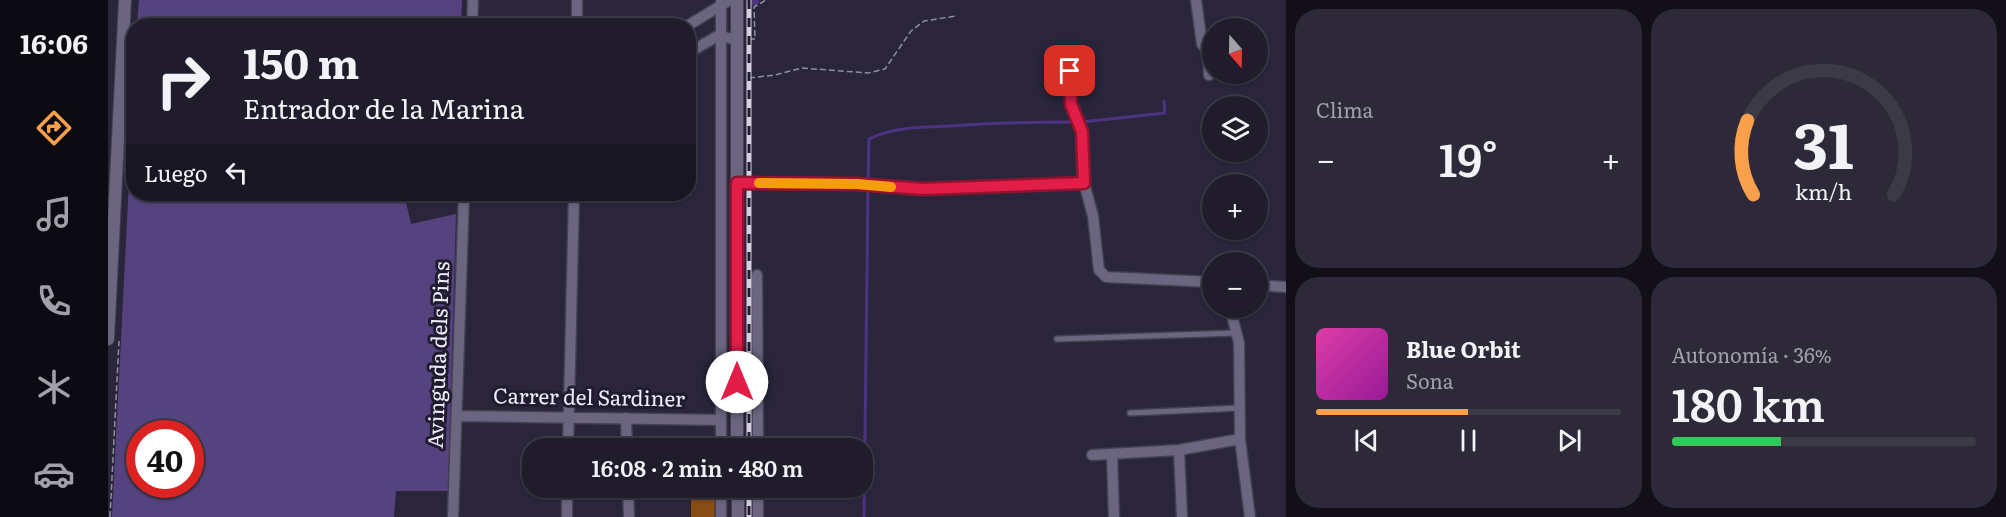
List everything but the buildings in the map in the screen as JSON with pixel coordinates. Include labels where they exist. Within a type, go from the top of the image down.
[{"type":"street","points":[[108,339],[114,120],[125,0]]},
{"type":"street","points":[[472,18],[473,0]]},
{"type":"street","points":[[577,0],[577,18]]},
{"type":"street","points":[[737,0],[737,438]]},
{"type":"street","points":[[1196,0],[1202,44]]},
{"type":"street","points":[[696,20],[724,2]]},
{"type":"street","points":[[722,438],[721,36],[724,2]]},
{"type":"street","points":[[696,49],[721,36],[737,40]]},
{"type":"street","points":[[1069,55],[1071,104],[1082,132],[1084,183],[1093,216],[1099,270],[1106,277],[1202,282]]},
{"type":"street","points":[[737,183],[857,184],[923,189],[1084,183]]},
{"type":"street","name":"Avinguda dels Pins","points":[[453,517],[464,201]]},
{"type":"street","points":[[568,438],[574,201]]},
{"type":"street","points":[[757,275],[758,438]]},
{"type":"street","points":[[1268,286],[1286,287]]},
{"type":"street","points":[[1232,318],[1239,342],[1240,439],[1250,517]]},
{"type":"street","name":"Carrer del Sardiner","points":[[456,416],[722,420]]},
{"type":"street","points":[[626,418],[627,438]]},
{"type":"street","points":[[1092,454],[1179,450],[1240,439]]},
{"type":"street","points":[[1179,450],[1182,517]]},
{"type":"street","points":[[1112,454],[1114,517]]},
{"type":"street","points":[[567,498],[567,517]]},
{"type":"street","points":[[628,498],[628,517]]},
{"type":"street","points":[[722,498],[722,517]]},
{"type":"street","points":[[738,498],[738,517]]},
{"type":"street","points":[[758,498],[758,517]]},
{"type":"lane","points":[[1057,339],[1236,333]]},
{"type":"lane","points":[[1130,412],[1240,408]]},
{"type":"path","points":[[737,40],[755,39],[754,7],[766,0]]},
{"type":"path","points":[[737,79],[775,75],[802,68],[868,73],[885,69],[911,31],[924,21],[956,16]]},
{"type":"shaded area","points":[[139,0],[462,0],[461,18],[138,18]]},
{"type":"shaded area","points":[[128,201],[406,201],[411,224],[456,214],[448,491],[396,491],[394,517],[112,517]]},
{"type":"waterway","points":[[1082,122],[1165,113],[1164,101]]},
{"type":"waterway","points":[[868,181],[869,139],[888,132],[909,128],[1075,122]]},
{"type":"waterway","points":[[864,517],[868,188]]},
{"type":"railway","points":[[749,0],[749,438]]},
{"type":"railway","points":[[749,498],[749,517]]},
{"type":"slow traffic","points":[[759,183],[857,184],[891,187]]},
{"type":"route","points":[[737,382],[737,183],[857,184],[923,189],[1084,183],[1082,132],[1071,104],[1070,71]]}]
